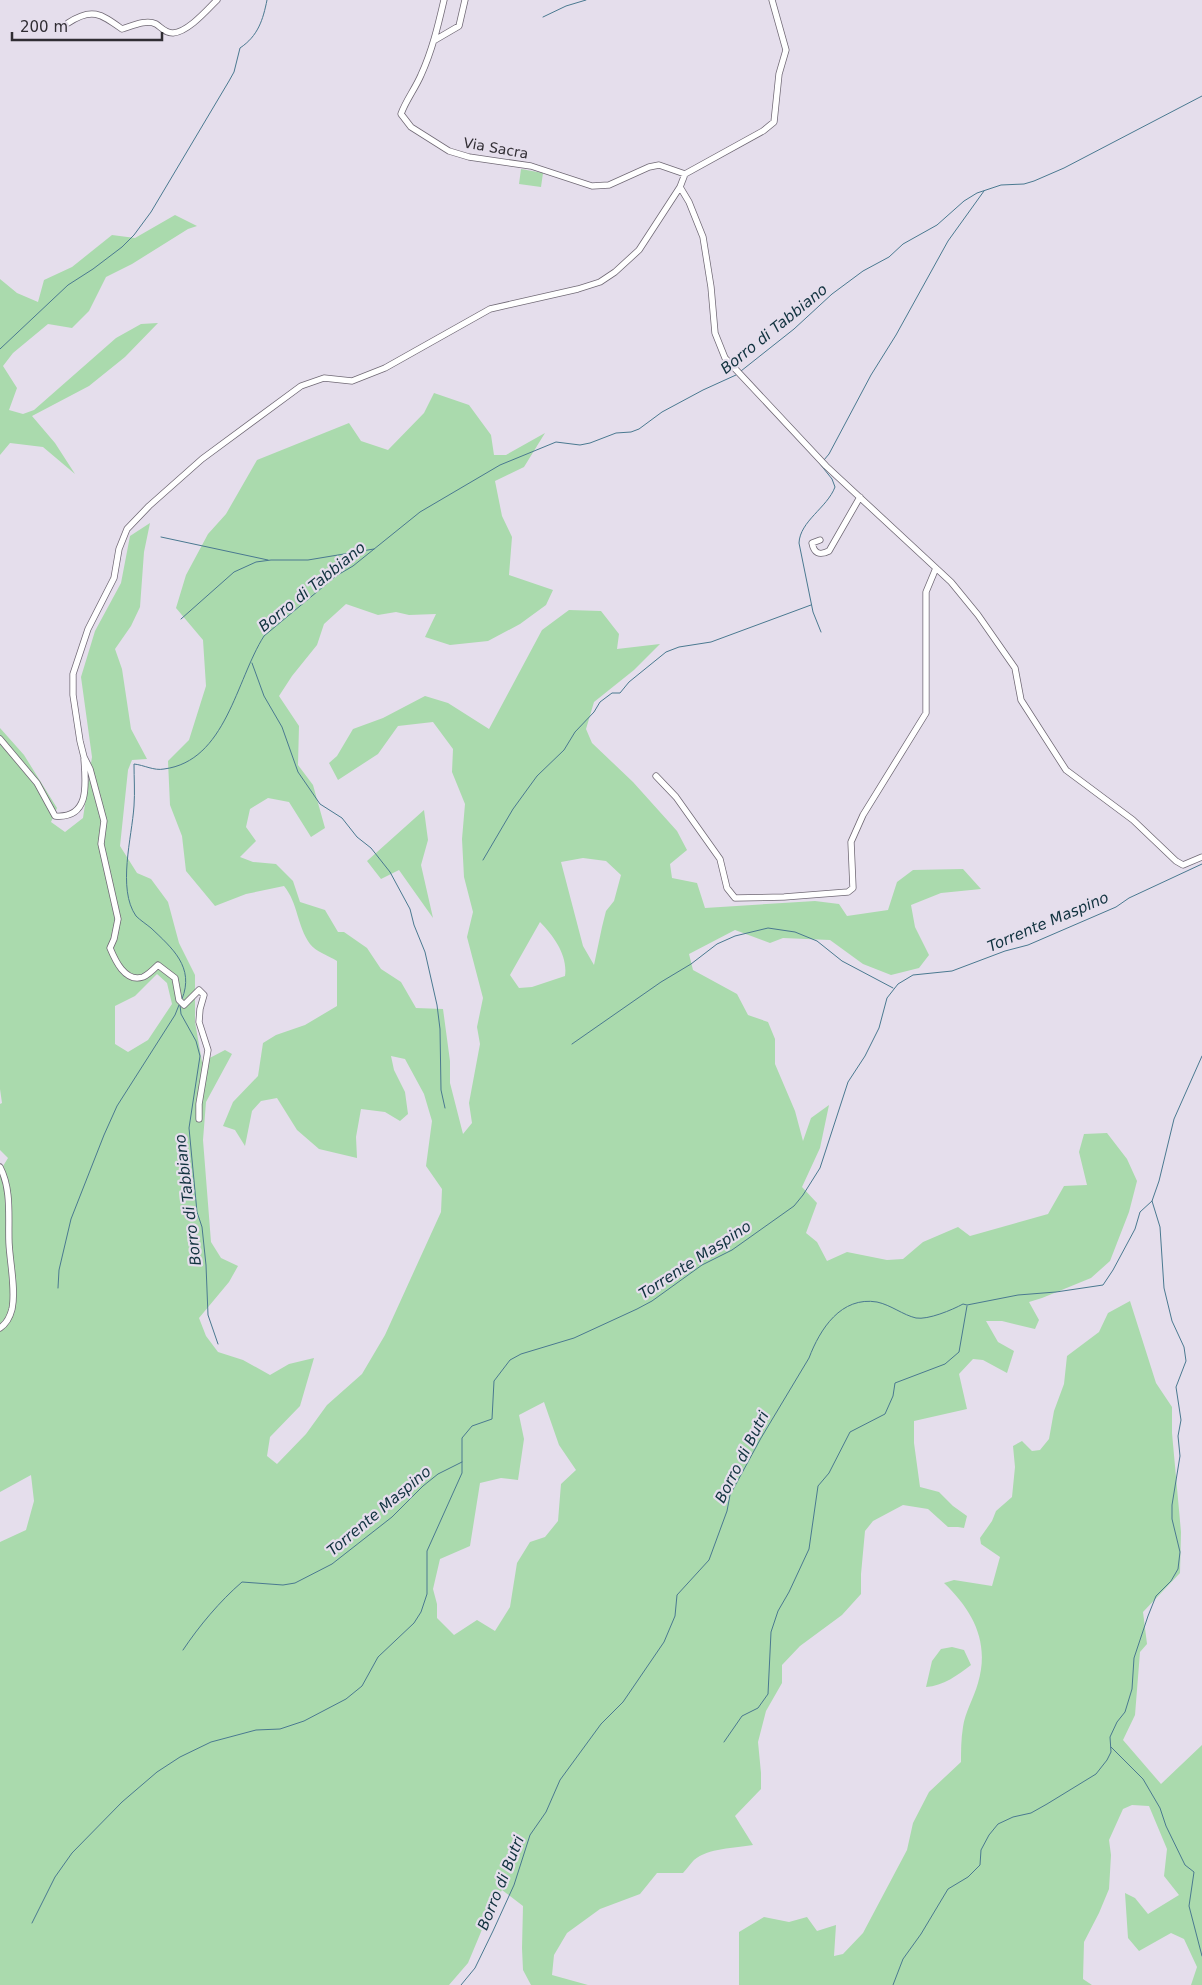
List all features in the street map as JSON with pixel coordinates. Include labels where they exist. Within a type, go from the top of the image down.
[{"type":"street","points":[[68,24],[79,16],[91,13],[104,16],[122,29],[145,22],[155,23],[166,32],[175,33],[197,20],[217,0]]},
{"type":"street","name":"Via Sacra","points":[[444,0],[435,40],[420,77],[401,114],[411,127],[449,151],[469,157],[531,166],[592,186],[609,185],[649,167],[659,165],[684,174]]},
{"type":"street","points":[[435,40],[459,26],[465,0]]},
{"type":"street","points":[[0,740],[37,783],[55,816],[66,817],[76,812],[86,787],[84,757],[73,695],[73,674],[88,629],[114,578],[122,539],[127,529],[149,506],[202,459],[309,382],[324,378],[352,381],[385,368],[490,309],[578,289],[600,282],[622,266],[639,250],[680,187],[684,174],[763,131],[774,122],[779,74],[786,50],[772,0]]},
{"type":"street","points":[[680,187],[689,202],[704,237],[715,333],[724,358],[826,466],[951,582],[978,615],[1015,668],[1020,700],[1066,770],[1133,820],[1176,861],[1183,865],[1202,857]]},
{"type":"street","points":[[820,540],[812,543],[816,553],[823,554],[829,551],[860,497]]},
{"type":"street","points":[[656,776],[676,797],[720,859],[727,888],[735,898],[784,897],[848,892],[853,888],[851,842],[863,815],[926,713],[926,592],[936,568]]},
{"type":"street","points":[[84,757],[90,769],[104,821],[102,844],[118,919],[114,940],[110,948],[115,962],[122,971],[134,978],[143,977],[158,965],[175,978],[179,1000],[184,1005],[199,990],[204,995],[200,1009],[200,1022],[208,1050],[199,1104],[199,1119]]},
{"type":"street","points":[[0,1167],[9,1206],[13,1288],[12,1308],[6,1324],[0,1328]]},
{"type":"green space","points":[[521,169],[543,173],[541,187],[519,184]]},
{"type":"green space","points":[[175,215],[197,226],[188,229],[132,264],[106,277],[89,311],[72,328],[48,324],[13,353],[3,366],[17,388],[9,410],[23,414],[34,410],[116,338],[141,324],[158,323],[125,357],[89,386],[32,416],[55,443],[75,474],[43,447],[10,443],[0,455],[0,279],[17,293],[38,302],[44,280],[72,267],[112,235],[135,238]]},
{"type":"green space","points":[[434,393],[469,405],[491,435],[494,455],[506,455],[545,433],[524,467],[495,481],[502,516],[512,537],[509,575],[553,590],[546,605],[520,624],[488,641],[450,645],[425,637],[436,614],[409,615],[396,612],[378,615],[346,604],[324,624],[317,645],[292,676],[279,696],[299,726],[298,765],[313,785],[325,828],[311,837],[289,802],[268,798],[250,809],[246,827],[256,841],[240,857],[253,862],[276,864],[293,881],[300,902],[325,910],[338,932],[344,932],[367,948],[381,969],[401,982],[416,1008],[443,1009],[450,1061],[450,1083],[463,1134],[472,1123],[469,1103],[480,1044],[477,1027],[483,998],[467,937],[473,912],[464,877],[462,839],[465,804],[452,772],[453,749],[433,722],[398,726],[378,754],[338,780],[329,763],[337,756],[353,729],[383,718],[425,696],[448,703],[489,729],[542,630],[569,610],[601,611],[619,634],[617,649],[660,644],[634,670],[594,702],[586,729],[592,743],[633,782],[677,831],[687,850],[670,864],[672,878],[697,883],[705,908],[815,901],[839,904],[847,916],[888,910],[897,882],[913,870],[963,869],[981,889],[941,893],[911,905],[915,927],[929,955],[919,968],[891,975],[863,964],[830,940],[783,938],[770,943],[735,930],[689,954],[693,970],[737,994],[748,1015],[768,1022],[775,1039],[775,1064],[795,1111],[803,1141],[811,1118],[829,1105],[820,1148],[802,1187],[817,1203],[806,1233],[817,1242],[827,1261],[847,1252],[887,1260],[903,1259],[923,1242],[958,1227],[970,1236],[1048,1214],[1064,1186],[1087,1185],[1079,1152],[1084,1134],[1107,1133],[1127,1159],[1137,1181],[1129,1212],[1110,1261],[1091,1278],[1029,1302],[1039,1320],[1035,1329],[1002,1321],[986,1321],[998,1342],[1014,1351],[1007,1373],[983,1360],[973,1359],[959,1374],[967,1409],[914,1421],[914,1443],[920,1487],[939,1492],[953,1506],[967,1516],[964,1528],[948,1527],[928,1509],[903,1505],[873,1521],[865,1531],[861,1594],[842,1615],[800,1646],[782,1665],[782,1683],[766,1711],[758,1742],[761,1789],[735,1816],[753,1845],[707,1853],[694,1860],[683,1873],[657,1873],[640,1894],[600,1909],[567,1933],[554,1955],[552,1975],[588,1985],[531,1985],[523,1970],[523,1906],[502,1890],[486,1920],[468,1963],[449,1985],[0,1985],[0,1542],[26,1530],[34,1501],[31,1475],[0,1492],[0,1171],[8,1158],[0,1150],[0,1104],[2,1103],[0,1089],[0,728],[24,755],[57,808],[51,822],[65,832],[83,818],[92,757],[81,677],[95,631],[121,583],[130,536],[150,523],[144,552],[140,607],[131,626],[115,649],[122,669],[131,729],[147,759],[132,760],[128,770],[120,846],[137,873],[151,879],[168,902],[179,943],[195,975],[195,1022],[202,1062],[225,1050],[232,1054],[206,1102],[203,1140],[211,1242],[221,1258],[238,1266],[229,1282],[199,1318],[206,1336],[218,1352],[243,1360],[270,1375],[289,1364],[314,1358],[300,1406],[270,1437],[267,1456],[277,1464],[306,1434],[327,1405],[362,1374],[385,1335],[441,1212],[442,1189],[426,1166],[432,1121],[424,1094],[405,1059],[391,1056],[394,1070],[405,1092],[408,1114],[400,1121],[385,1112],[361,1109],[356,1137],[357,1158],[319,1149],[297,1130],[277,1098],[261,1101],[252,1111],[245,1146],[235,1130],[223,1126],[233,1102],[258,1076],[263,1043],[276,1035],[305,1025],[337,1006],[337,961],[312,947],[302,930],[292,900],[284,886],[246,894],[215,906],[186,871],[182,836],[170,805],[168,761],[189,740],[206,686],[203,640],[176,608],[186,575],[208,534],[226,514],[257,460],[349,423],[361,441],[388,450],[424,413]],"holes":[[[583,858],[606,861],[621,875],[614,901],[606,911],[594,965],[583,946],[561,862]],[[540,922],[559,947],[564,961],[565,976],[532,987],[519,988],[510,975]],[[157,974],[167,983],[172,1004],[148,1040],[128,1052],[115,1044],[115,1006],[135,996]],[[544,1402],[559,1445],[576,1470],[561,1484],[558,1521],[545,1537],[530,1542],[517,1563],[510,1607],[495,1631],[477,1620],[454,1635],[437,1618],[437,1604],[433,1589],[440,1559],[470,1546],[480,1483],[501,1478],[518,1480],[524,1439],[519,1415]]]},
{"type":"green space","points":[[424,810],[428,840],[421,865],[433,918],[399,870],[381,879],[367,861]]},
{"type":"green space","points":[[1130,1301],[1156,1383],[1172,1407],[1172,1433],[1181,1532],[1180,1573],[1143,1612],[1147,1644],[1140,1652],[1135,1715],[1123,1740],[1161,1784],[1202,1745],[1202,1985],[1191,1985],[1197,1967],[1184,1939],[1171,1933],[1139,1951],[1128,1938],[1125,1893],[1135,1898],[1148,1914],[1179,1895],[1164,1876],[1167,1849],[1149,1806],[1132,1805],[1123,1809],[1109,1840],[1111,1855],[1109,1889],[1084,1942],[1083,1979],[1092,1985],[739,1985],[739,1932],[764,1917],[789,1922],[807,1917],[817,1931],[836,1925],[834,1956],[843,1954],[863,1933],[907,1850],[913,1823],[929,1792],[961,1762],[961,1740],[964,1721],[978,1683],[982,1654],[980,1641],[971,1616],[944,1583],[954,1580],[992,1586],[1000,1557],[981,1544],[980,1538],[992,1521],[996,1511],[1012,1497],[1015,1467],[1013,1446],[1022,1441],[1032,1451],[1040,1450],[1049,1439],[1054,1411],[1064,1384],[1067,1356],[1099,1332],[1108,1313]]},
{"type":"green space","points":[[952,1647],[964,1650],[971,1665],[944,1682],[926,1687],[932,1661],[941,1649]]},
{"type":"waterway","points":[[0,349],[68,285],[93,269],[122,247],[134,235],[151,212],[229,81],[234,72],[240,48],[259,27],[267,0]]},
{"type":"waterway","points":[[543,17],[566,6],[586,0]]},
{"type":"waterway","name":"Borro di Tabbiano","points":[[741,371],[794,329],[832,294],[863,271],[889,257],[903,244],[937,225],[964,201],[977,193],[1001,185],[1024,184],[1034,181],[1064,168],[1202,96]]},
{"type":"waterway","points":[[824,460],[948,241],[984,191]]},
{"type":"waterway","name":"Borro di Tabbiano","points":[[182,999],[186,977],[179,959],[167,943],[136,916],[130,905],[127,892],[127,863],[134,801],[134,764],[164,769],[185,763],[202,751],[216,735],[227,716],[254,654],[264,636],[336,576],[353,566],[420,512],[500,465],[556,442],[580,445],[616,433],[631,432],[639,429],[662,412],[736,375]]},
{"type":"waterway","points":[[821,463],[835,487],[826,502],[804,528],[799,543],[813,612],[821,632]]},
{"type":"waterway","points":[[161,537],[268,560]]},
{"type":"waterway","points":[[181,619],[234,572],[256,562],[308,560],[374,549]]},
{"type":"waterway","points":[[483,860],[513,809],[537,776],[564,750],[575,732],[594,712],[600,702],[612,693],[620,693],[629,682],[666,652],[679,647],[711,642],[811,605]]},
{"type":"waterway","points":[[252,663],[264,696],[282,727],[298,772],[320,804],[342,818],[357,837],[371,848],[390,872],[410,909],[425,952],[437,1005],[440,1029],[441,1090],[445,1108]]},
{"type":"waterway","name":"Torrente Maspino","points":[[32,1923],[55,1877],[72,1853],[122,1802],[157,1772],[180,1757],[211,1742],[256,1730],[280,1729],[304,1721],[346,1699],[362,1686],[378,1657],[414,1623],[421,1612],[427,1594],[427,1551],[462,1473],[462,1438],[472,1426],[492,1419],[494,1381],[510,1360],[521,1354],[574,1338],[652,1301],[702,1265],[732,1250],[794,1206],[820,1168],[848,1082],[865,1056],[879,1028],[887,998],[898,984],[913,975],[952,971],[1005,951],[1028,945],[1116,907],[1129,898],[1202,864]]},
{"type":"waterway","points":[[572,1044],[661,982],[691,964],[717,944],[735,936],[768,928],[795,932],[817,941],[842,961],[893,988]]},
{"type":"waterway","points":[[58,1288],[59,1270],[71,1219],[104,1135],[117,1106],[175,1015],[179,1005]]},
{"type":"waterway","name":"Borro di Tabbiano","points":[[180,1005],[181,1014],[196,1041],[200,1056],[189,1128],[197,1212],[202,1227],[206,1265],[208,1315],[218,1344]]},
{"type":"waterway","points":[[893,1985],[903,1959],[921,1934],[948,1889],[968,1877],[980,1865],[981,1850],[989,1835],[998,1824],[1013,1817],[1031,1813],[1047,1804],[1096,1774],[1107,1760],[1111,1752],[1110,1737],[1117,1722],[1125,1712],[1132,1689],[1134,1658],[1148,1616],[1156,1596],[1171,1581],[1178,1569],[1180,1552],[1172,1519],[1172,1505],[1180,1456],[1178,1436],[1181,1420],[1176,1387],[1186,1361],[1184,1347],[1172,1321],[1164,1288],[1160,1227],[1152,1201],[1159,1181],[1174,1119],[1202,1056]]},
{"type":"waterway","name":"Borro di Butri","points":[[461,1985],[475,1968],[493,1931],[514,1885],[530,1835],[546,1812],[560,1780],[601,1724],[623,1702],[664,1642],[675,1616],[677,1595],[709,1560],[727,1511],[730,1495],[826,1326],[843,1309],[864,1301],[882,1303],[911,1317],[927,1318],[963,1304],[967,1305],[1018,1295],[1103,1285],[1135,1229],[1140,1212],[1152,1201]]},
{"type":"waterway","points":[[724,1742],[742,1716],[758,1708],[768,1694],[771,1632],[778,1611],[809,1549],[818,1486],[829,1473],[850,1432],[885,1414],[893,1396],[895,1383],[945,1364],[959,1352],[967,1306]]},
{"type":"waterway","name":"Torrente Maspino","points":[[183,1650],[210,1614],[242,1582],[283,1585],[295,1583],[332,1564],[392,1517],[438,1474],[462,1462]]},
{"type":"waterway","points":[[1111,1747],[1143,1779],[1160,1808],[1166,1826],[1185,1865],[1194,1872],[1189,1906],[1202,1956]]}]
